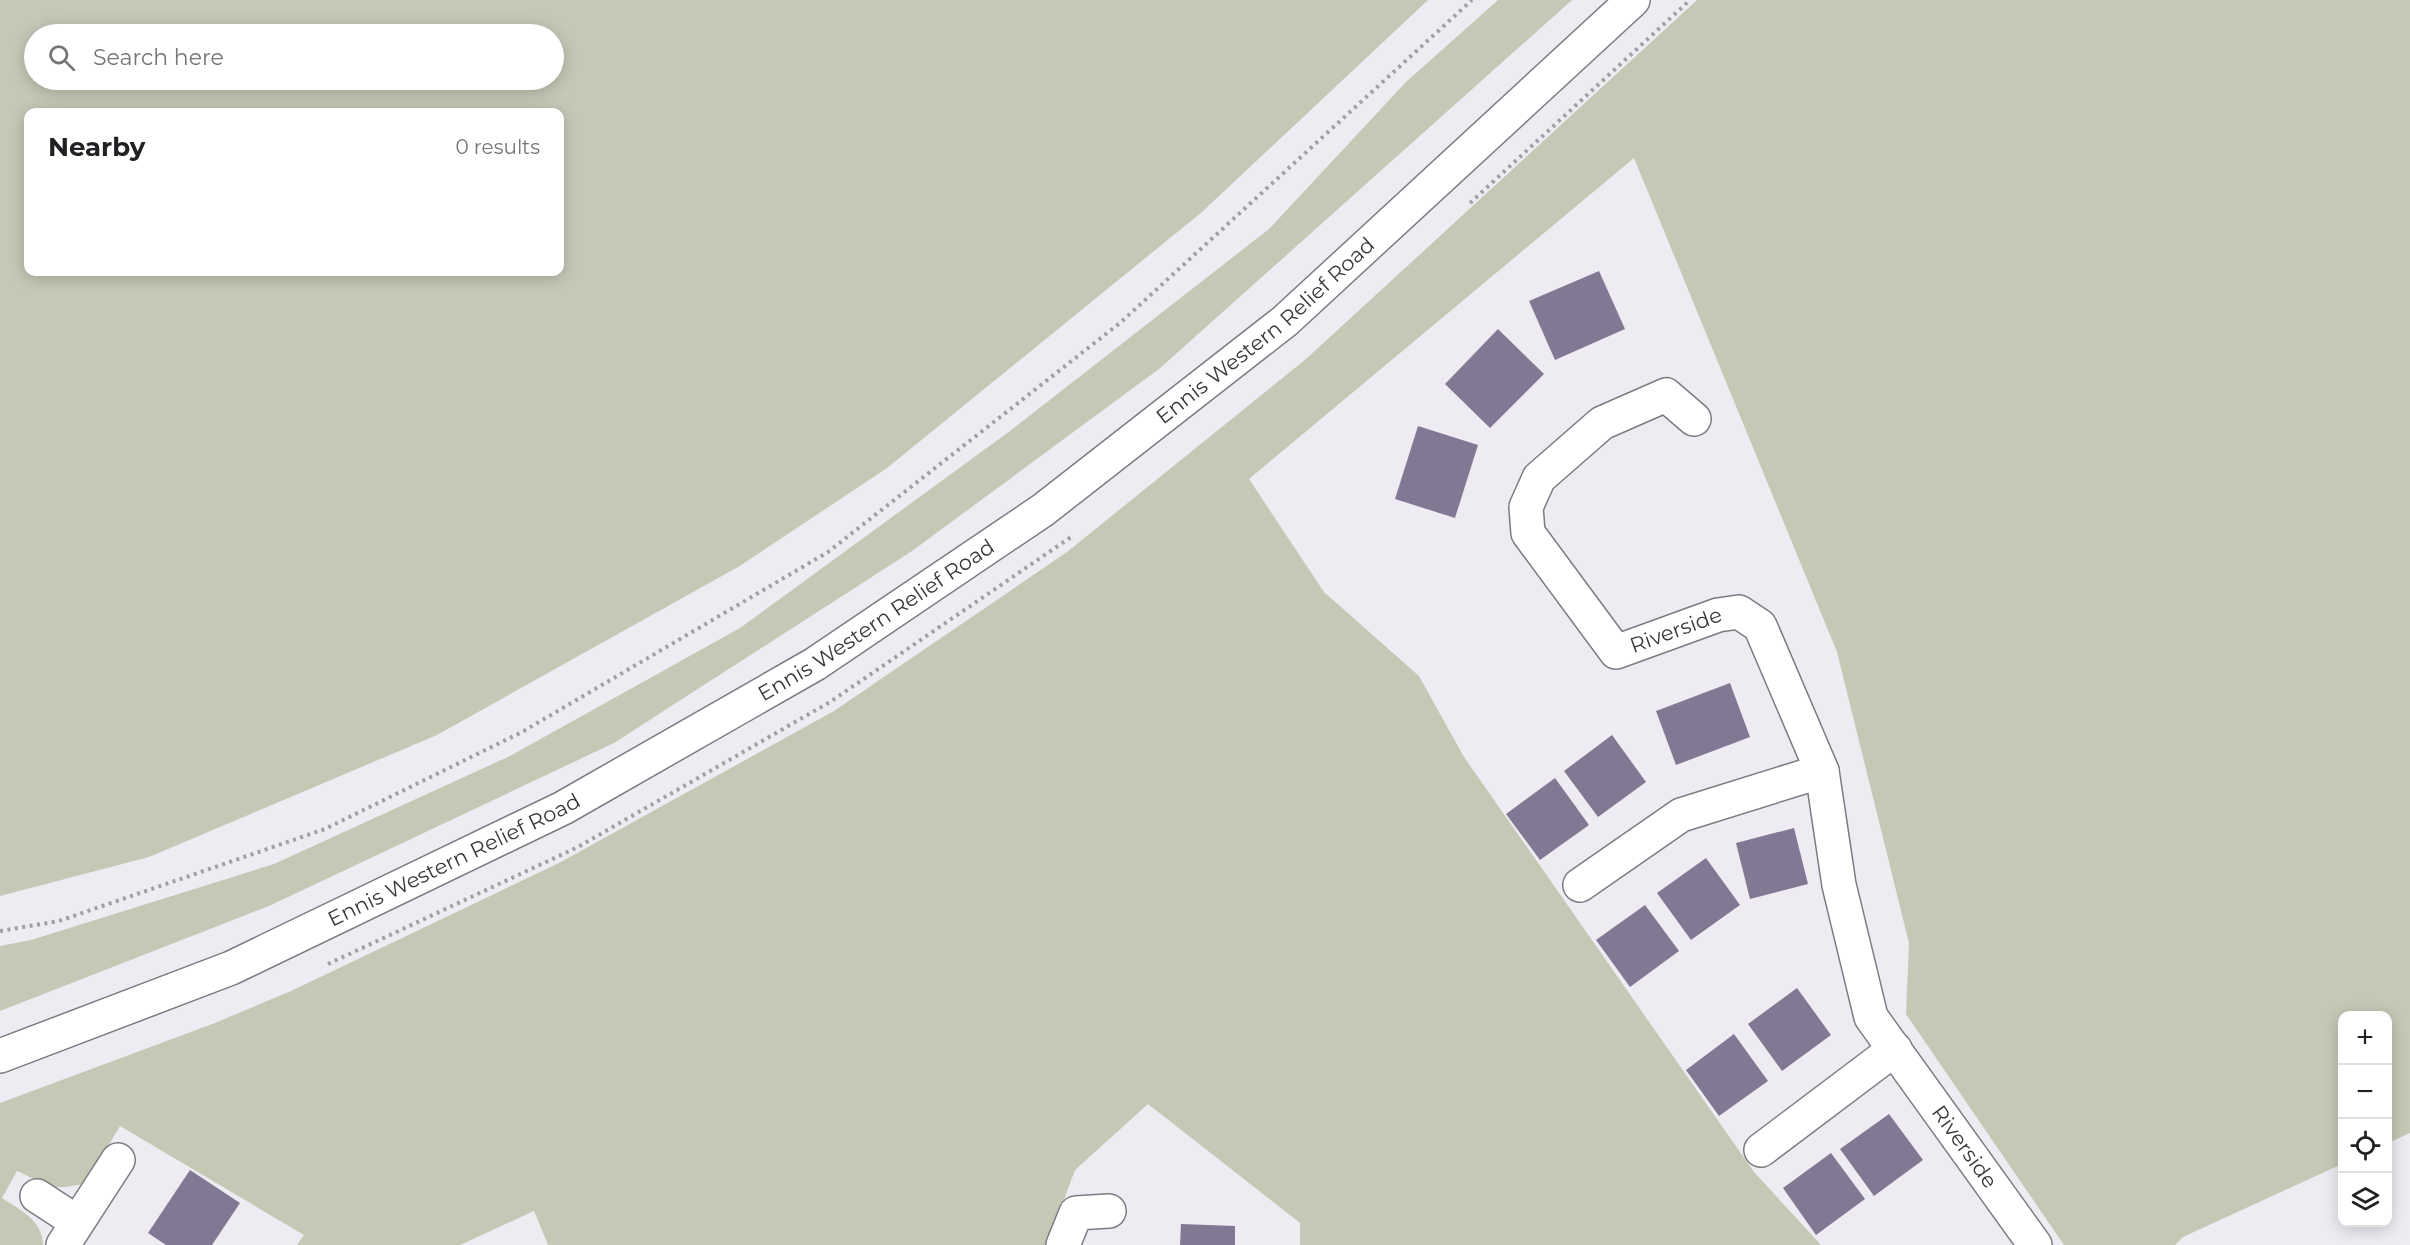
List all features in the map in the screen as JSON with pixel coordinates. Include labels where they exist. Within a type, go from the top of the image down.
[{"type":"main road","name":"Ennis Western Relief Road","points":[[0,1056],[231,968],[562,808],[815,664],[1043,510],[1285,321],[1633,0]]},
{"type":"main road","name":"Riverside","points":[[1694,419],[1666,395],[1602,423],[1539,478],[1526,507],[1528,533],[1616,652],[1718,615],[1740,612],[1760,626],[1822,771],[1839,885],[1871,1017],[2034,1245]]},
{"type":"main road","points":[[1580,885],[1681,814],[1822,771]]},
{"type":"main road","points":[[1761,1150],[1895,1049]]},
{"type":"main road","points":[[37,1196],[70,1234],[118,1160]]},
{"type":"main road","points":[[1063,1245],[1076,1213],[1109,1211]]},
{"type":"path","points":[[0,931],[59,921],[325,829],[522,732],[828,552],[1120,323],[1472,0]]},
{"type":"green space","points":[[0,0],[1428,0],[1202,212],[887,468],[738,567],[437,735],[149,857],[0,896]]},
{"type":"green space","points":[[1498,0],[1572,0],[1159,369],[912,551],[614,743],[269,906],[0,1011],[0,946],[31,940],[274,864],[510,756],[740,628],[1010,431],[1269,229],[1406,82]]},
{"type":"green space","points":[[1697,0],[2410,0],[2410,1133],[2392,1141],[2392,1011],[2338,1011],[2338,1166],[2183,1237],[2175,1245],[2064,1245],[1906,1014],[1909,943],[1837,652],[1634,158],[1249,479],[1324,592],[1419,676],[1464,757],[1754,1172],[1821,1245],[1300,1245],[1300,1223],[1148,1104],[1075,1170],[1047,1245],[548,1245],[534,1211],[460,1245],[297,1245],[304,1235],[120,1126],[86,1183],[64,1187],[50,1186],[17,1171],[2,1198],[30,1217],[39,1229],[43,1245],[0,1245],[0,1103],[215,1023],[291,991],[559,863],[834,711],[1067,552],[1306,359]]},
{"type":"building","points":[[1599,271],[1625,329],[1555,360],[1529,301]]},
{"type":"building","points":[[1498,329],[1544,374],[1490,428],[1445,384]]},
{"type":"building","points":[[1418,426],[1478,445],[1455,518],[1395,499]]},
{"type":"building","points":[[1730,683],[1750,737],[1676,765],[1656,711]]},
{"type":"building","points":[[1612,735],[1646,782],[1598,817],[1564,771]]},
{"type":"building","points":[[1555,778],[1589,825],[1540,860],[1506,814]]},
{"type":"building","points":[[1794,828],[1808,884],[1750,899],[1736,843]]},
{"type":"building","points":[[1706,858],[1740,905],[1691,940],[1657,893]]},
{"type":"building","points":[[1645,905],[1679,951],[1630,987],[1596,940]]},
{"type":"building","points":[[1797,988],[1831,1035],[1782,1071],[1748,1024]]},
{"type":"building","points":[[1734,1034],[1768,1081],[1719,1116],[1686,1070]]},
{"type":"building","points":[[1889,1114],[1923,1160],[1874,1196],[1840,1149]]},
{"type":"building","points":[[1831,1153],[1865,1199],[1816,1235],[1783,1188]]},
{"type":"building","points":[[190,1170],[240,1203],[212,1245],[166,1245],[148,1233]]},
{"type":"building","points":[[1181,1224],[1235,1226],[1235,1245],[1180,1245]]}]
